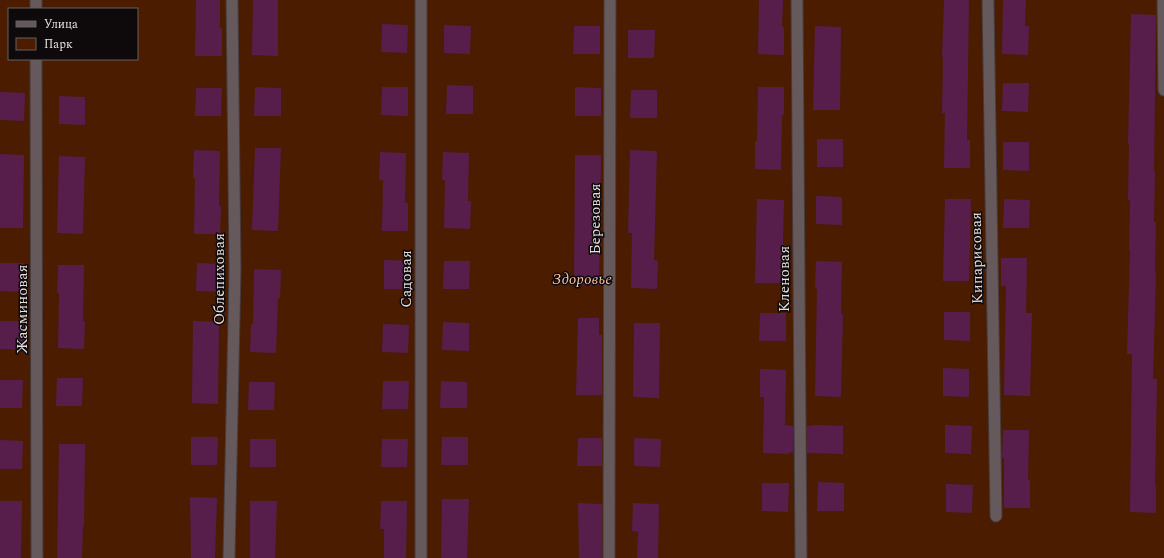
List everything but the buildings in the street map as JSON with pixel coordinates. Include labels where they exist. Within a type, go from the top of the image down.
[{"type":"street","name":"Облепиховая","points":[[229,558],[235,270],[232,0]]},
{"type":"street","name":"Садовая","points":[[421,0],[421,558]]},
{"type":"street","name":"Березовая","points":[[609,558],[610,0]]},
{"type":"street","name":"Кленовая","points":[[797,0],[801,558]]},
{"type":"street","name":"Кипарисовая","points":[[988,0],[996,516]]},
{"type":"street","points":[[1163,0],[1164,90]]},
{"type":"street","name":"Жасминовая","points":[[36,60],[38,558]]},
{"type":"green space","name":"Здоровье","points":[[0,0],[1164,0],[1164,558],[0,558]]}]
